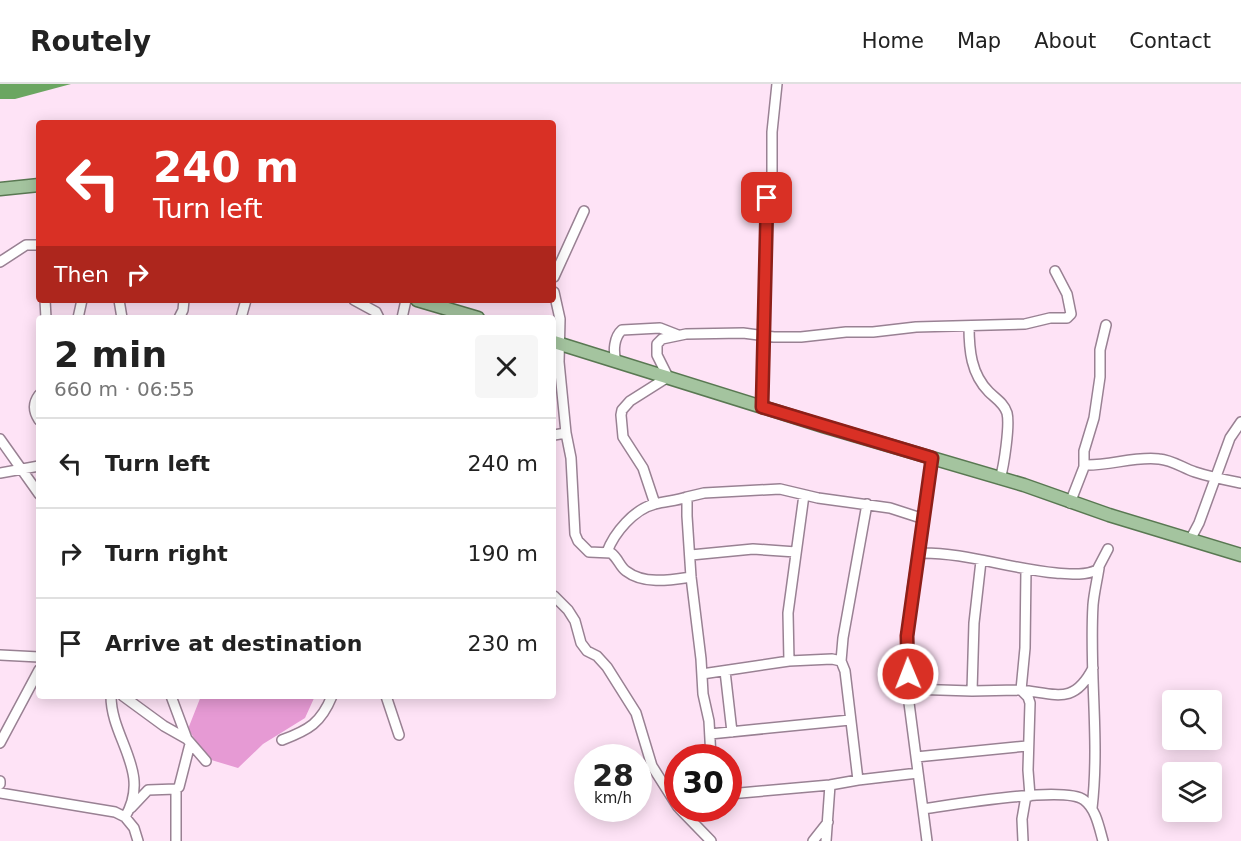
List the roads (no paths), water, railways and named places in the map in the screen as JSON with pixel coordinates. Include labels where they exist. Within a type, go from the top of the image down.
[{"type":"main road","points":[[0,189],[36,185]]},
{"type":"main road","points":[[427,303],[468,315]]},
{"type":"main road","points":[[556,343],[1000,478],[1070,503],[1241,555]]},
{"type":"street","points":[[762,407],[766,202],[772,177],[771,137],[777,84]]},
{"type":"street","points":[[556,273],[584,211]]},
{"type":"street","points":[[0,262],[26,245],[36,245]]},
{"type":"street","points":[[655,504],[644,468],[623,437],[621,415],[622,410],[630,401],[668,378],[657,355],[657,344],[662,339],[678,335],[743,333],[801,337],[916,327],[1025,324],[1050,318],[1069,318],[1071,314],[1067,294],[1055,271]]},
{"type":"street","points":[[556,299],[559,310],[556,343],[572,472],[575,534],[578,541],[589,552],[607,552],[615,556],[624,570],[636,577],[671,580],[692,577]]},
{"type":"street","points":[[360,303],[378,315]]},
{"type":"street","points":[[1070,503],[1084,465],[1084,451],[1094,417],[1101,366],[1099,356],[1106,325]]},
{"type":"street","points":[[969,326],[974,371],[1007,413],[1005,455],[1000,478]]},
{"type":"street","points":[[616,361],[615,345],[618,334],[622,330],[660,328],[678,335]]},
{"type":"street","points":[[36,399],[34,403],[36,414]]},
{"type":"street","points":[[1190,540],[1199,523],[1230,438],[1241,422]]},
{"type":"street","points":[[556,435],[566,433]]},
{"type":"street","points":[[0,439],[36,490]]},
{"type":"street","points":[[927,841],[906,659],[907,636],[932,458]]},
{"type":"street","points":[[1084,465],[1108,465],[1134,459],[1165,460],[1215,478],[1241,483]]},
{"type":"street","points":[[0,473],[36,467]]},
{"type":"street","points":[[607,552],[611,541],[624,524],[642,510],[655,504],[704,493],[780,489],[804,495],[867,504],[924,519]]},
{"type":"street","points":[[789,661],[787,624],[804,495]]},
{"type":"street","points":[[687,496],[703,694],[710,744]]},
{"type":"street","points":[[858,780],[845,671],[841,661],[867,504]]},
{"type":"street","points":[[691,555],[753,549],[796,552]]},
{"type":"street","points":[[1103,841],[1092,808],[1095,759],[1094,602],[1099,568],[1108,549]]},
{"type":"street","points":[[919,553],[948,554],[1026,569],[1080,574],[1088,574],[1099,568]]},
{"type":"street","points":[[972,692],[974,623],[981,561]]},
{"type":"street","points":[[1021,690],[1025,648],[1026,569]]},
{"type":"street","points":[[556,599],[568,610],[581,643],[587,651],[607,667],[636,713],[652,766],[664,785]]},
{"type":"street","points":[[0,655],[36,657]]},
{"type":"street","points":[[702,674],[789,661],[832,659],[841,661]]},
{"type":"street","points":[[909,689],[1073,693],[1088,677],[1094,665]]},
{"type":"street","points":[[726,671],[732,732]]},
{"type":"street","points":[[0,744],[36,676]]},
{"type":"street","points":[[1021,690],[1030,703],[1027,746],[1028,796],[1022,819],[1023,841]]},
{"type":"street","points":[[111,699],[112,712],[134,772],[134,791],[128,813],[138,841]]},
{"type":"street","points":[[127,699],[188,742],[206,761]]},
{"type":"street","points":[[172,699],[188,742],[181,783],[176,789],[176,841]]},
{"type":"street","points":[[282,740],[316,724],[330,699]]},
{"type":"street","points":[[387,699],[399,735]]},
{"type":"street","points":[[710,734],[850,720]]},
{"type":"street","points":[[916,757],[1027,746]]},
{"type":"street","points":[[742,793],[830,785],[918,773]]},
{"type":"street","points":[[826,841],[830,785]]},
{"type":"street","points":[[128,813],[148,790],[176,789]]},
{"type":"street","points":[[0,794],[128,813]]},
{"type":"street","points":[[923,809],[1028,796],[1075,795],[1086,801],[1092,808]]},
{"type":"street","points":[[693,822],[711,841]]},
{"type":"street","points":[[813,841],[828,822]]}]
